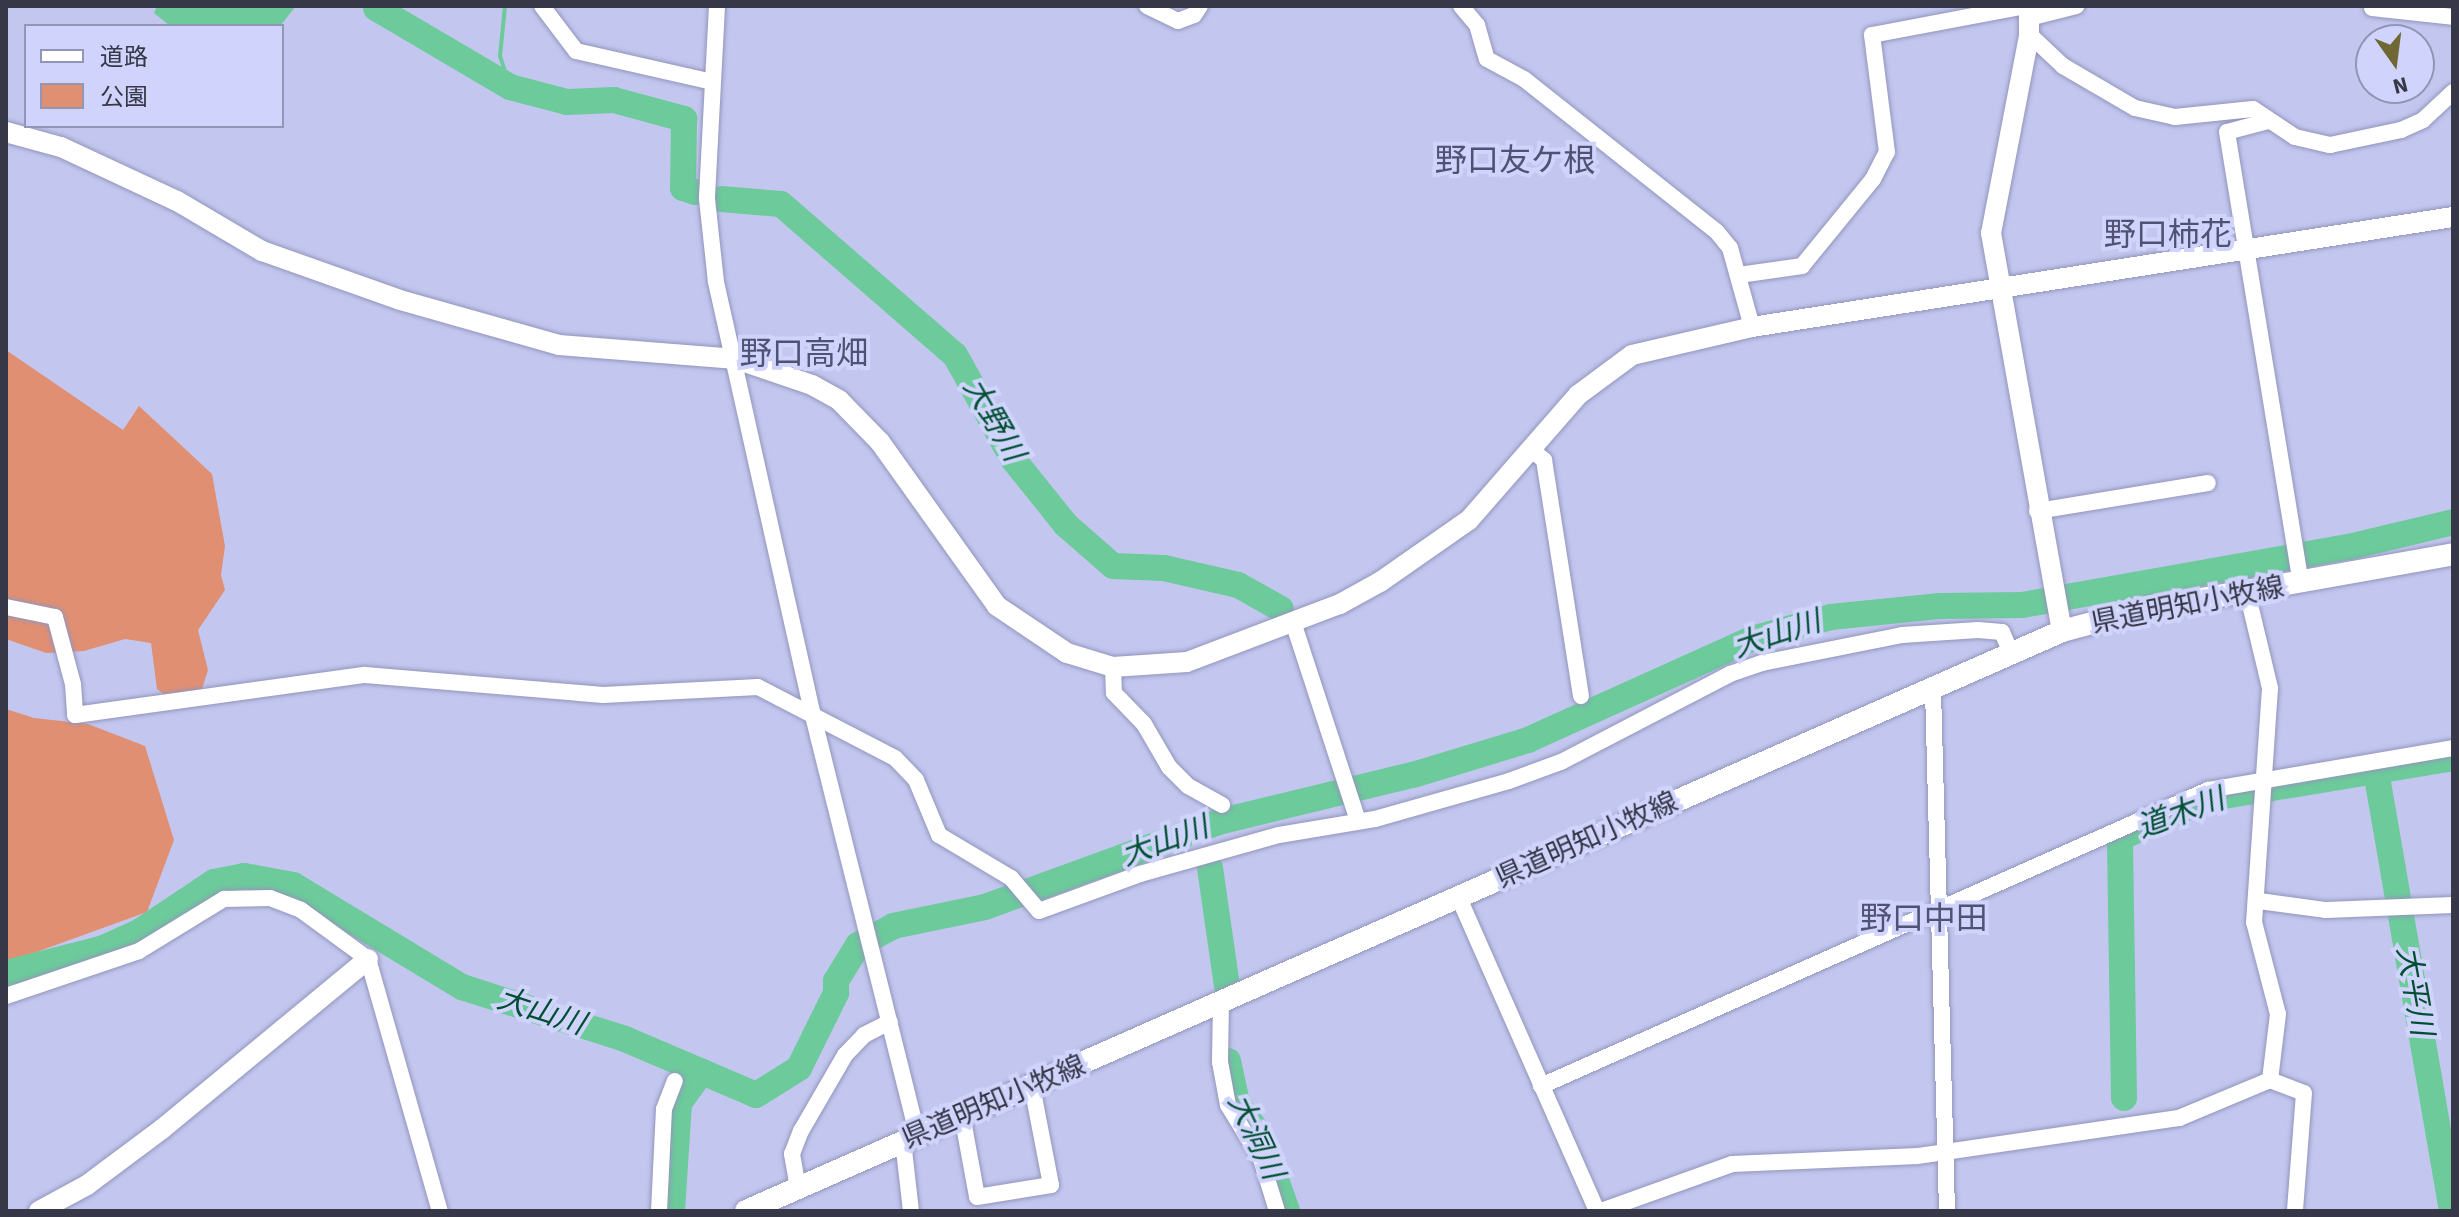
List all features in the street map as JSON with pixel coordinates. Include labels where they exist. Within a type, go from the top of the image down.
[{"type":"main road","name":"県道明知小牧線","points":[[746,1211],[1933,690],[2011,653],[2059,625],[2247,592],[2300,579],[2453,554]]},
{"type":"street","points":[[542,6],[576,51],[712,82]]},
{"type":"street","points":[[717,6],[707,216],[716,282],[736,359],[812,712],[890,1022],[910,1138],[911,1211]]},
{"type":"street","points":[[1147,6],[1178,21],[1200,6]]},
{"type":"street","points":[[1461,6],[1477,25],[1487,59],[1524,79],[1698,215],[1730,248],[1752,327]]},
{"type":"street","points":[[1739,275],[1802,266],[1873,179],[1887,152],[1872,35],[2028,16],[2076,6]]},
{"type":"street","points":[[2372,8],[2453,17]]},
{"type":"street","points":[[2028,16],[2063,66],[2135,108],[2175,117],[2253,109],[2295,137],[2346,144],[2401,130],[2423,120],[2453,92]]},
{"type":"street","points":[[2028,16],[1992,215],[1999,288],[2059,625]]},
{"type":"street","points":[[2268,121],[2227,132],[2300,579]]},
{"type":"street","points":[[6,132],[61,147],[177,201],[274,256],[400,300],[559,345],[736,359],[774,369],[839,400],[880,442],[997,606],[1067,653],[1113,667],[1187,662],[1340,604],[1469,520],[1578,395],[1609,368],[1668,344],[1752,327],[2246,252],[2453,217]]},
{"type":"street","points":[[1532,450],[1544,460],[1581,696]]},
{"type":"street","points":[[2039,519],[2208,483]]},
{"type":"street","points":[[2247,592],[2269,673],[2259,901],[2254,922],[2278,1014],[2270,1080]]},
{"type":"street","points":[[6,607],[55,617],[73,684],[75,715],[393,675],[603,695],[758,687],[812,712],[895,758],[916,780],[939,835],[1016,883],[1039,911],[1058,907],[1154,870],[1356,817],[1402,813],[1561,762],[1730,674],[1762,663],[1902,635],[1978,630],[2002,632],[2011,653]]},
{"type":"street","points":[[1293,622],[1356,817]]},
{"type":"street","points":[[1113,667],[1114,693],[1144,724],[1169,767],[1188,786],[1222,805]]},
{"type":"street","points":[[1933,690],[1947,1211]]},
{"type":"street","points":[[1541,1086],[2208,790],[2453,748]]},
{"type":"street","points":[[6,996],[139,951],[196,913],[246,896],[270,898],[301,910],[368,959],[440,1211]]},
{"type":"street","points":[[1459,898],[1599,1211],[1732,1164],[1943,1151],[2179,1118],[2270,1080],[2304,1093],[2295,1211]]},
{"type":"street","points":[[2259,901],[2326,910],[2453,905]]},
{"type":"street","points":[[39,1211],[87,1185],[162,1129],[368,959]]},
{"type":"street","points":[[1221,1002],[1220,1062],[1228,1105],[1261,1159],[1277,1211]]},
{"type":"street","points":[[798,1188],[792,1154],[801,1131],[845,1055],[864,1035],[890,1022]]},
{"type":"street","points":[[659,1211],[664,1109],[675,1081]]},
{"type":"street","points":[[962,1115],[977,1197],[1051,1185],[1032,1086]]},
{"type":"green space","points":[[6,350],[123,430],[139,406],[212,474],[225,546],[221,575],[225,590],[198,630],[208,670],[201,692],[169,698],[157,689],[151,643],[125,639],[84,651],[46,653],[6,639]]},
{"type":"green space","points":[[6,709],[34,718],[88,724],[145,746],[174,840],[147,912],[6,963]]},
{"type":"shaded area","points":[[157,6],[296,6],[282,24],[168,24],[154,13]]},
{"type":"waterway","points":[[505,6],[500,56],[510,87]]},
{"type":"waterway","name":"大野川","points":[[376,8],[510,87],[567,102],[614,100],[684,119],[683,188],[695,192]]},
{"type":"waterway","name":"大野川","points":[[721,199],[781,204],[955,355],[1013,459],[1066,525],[1113,566],[1164,568],[1238,585],[1281,609]]},
{"type":"waterway","name":"大山川","points":[[6,973],[101,949],[139,932],[214,882],[244,876],[293,885],[462,987],[625,1039],[756,1095],[799,1068],[836,993],[836,981],[858,945],[893,926],[985,907],[1218,822],[1413,775],[1528,740],[1752,639],[1831,617],[1940,606],[2022,605],[2349,547],[2453,522]]},
{"type":"waterway","name":"道木川","points":[[2124,1098],[2120,838],[2206,799],[2453,758]]},
{"type":"waterway","name":"大平川","points":[[2376,771],[2452,1211]]},
{"type":"waterway","name":"大洞川","points":[[1210,868],[1227,986]]},
{"type":"waterway","name":"大洞川","points":[[1228,1061],[1237,1103],[1261,1137],[1287,1211]]},
{"type":"waterway","points":[[672,1211],[679,1103],[702,1071]]},
{"type":"district","name":"野口友ケ根","points":[[1515,161]]},
{"type":"district","name":"野口柿花","points":[[2168,235]]},
{"type":"district","name":"野口高畑","points":[[804,354]]},
{"type":"district","name":"野口中田","points":[[1924,919]]}]
